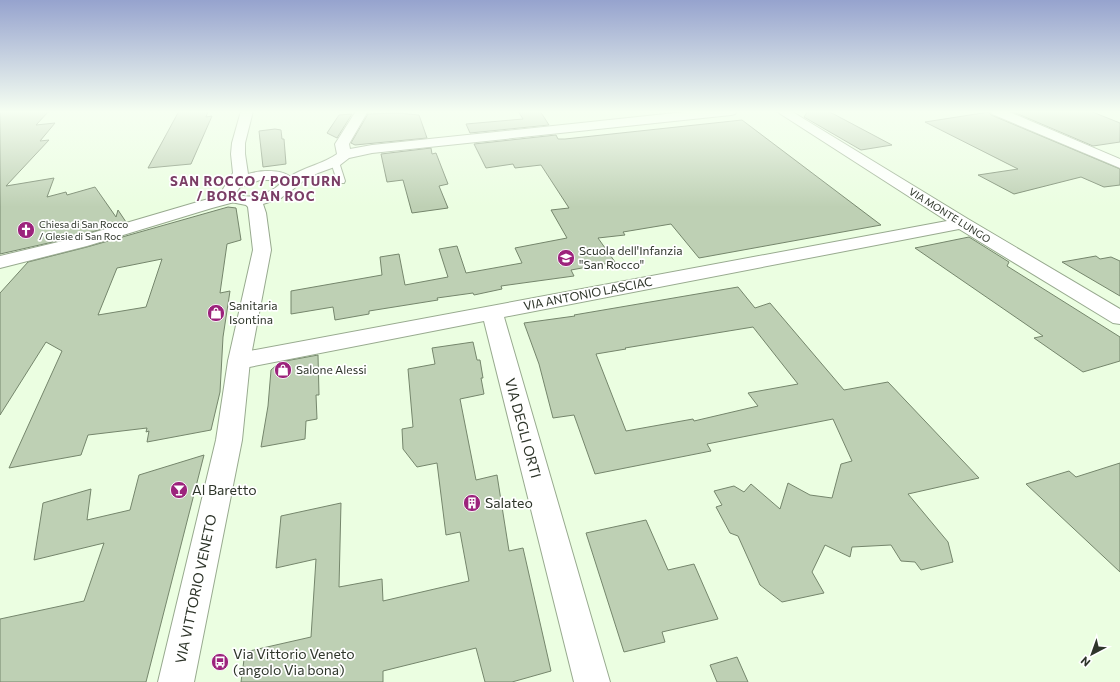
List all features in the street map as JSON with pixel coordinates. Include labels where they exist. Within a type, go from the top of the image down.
[{"type":"street","points":[[231,192],[240,176],[241,166],[238,157],[239,143]]},
{"type":"street","points":[[340,159],[343,143]]},
{"type":"street","points":[[231,192],[261,203],[282,192],[298,178],[340,159],[372,149],[430,143]]},
{"type":"street","name":"VIA MONTE LUNGO","points":[[833,143],[962,223],[1120,318]]},
{"type":"street","points":[[1070,143],[1120,164]]},
{"type":"street","points":[[241,166],[251,172],[283,178],[287,182],[287,187]]},
{"type":"street","points":[[0,262],[81,242],[207,204],[231,192],[243,180],[313,170]]},
{"type":"street","name":"VIA VITTORIO VENETO","points":[[176,682],[229,440],[239,361],[262,250],[261,203]]},
{"type":"street","name":"VIA ANTONIO LASCIAC","points":[[239,361],[962,223]]},
{"type":"street","name":"VIA DEGLI ORTI","points":[[492,312],[592,682]]},
{"type":"lane","points":[[340,159],[341,181]]},
{"type":"building","points":[[0,143],[46,143],[6,186],[54,178],[47,197],[66,192],[67,195],[95,187],[116,217],[118,210],[126,222],[75,237],[0,254]]},
{"type":"building","points":[[162,143],[200,143],[191,164],[148,168]]},
{"type":"building","points":[[260,143],[284,143],[286,164],[263,167]]},
{"type":"building","points":[[351,143],[377,143],[355,145]]},
{"type":"building","points":[[772,143],[881,225],[699,258],[671,224],[623,232],[625,235],[598,238],[615,262],[571,270],[574,276],[501,286],[502,289],[474,295],[473,293],[437,298],[438,300],[369,311],[369,314],[335,320],[333,307],[291,314],[291,291],[382,275],[380,257],[399,254],[405,285],[448,277],[439,249],[457,246],[466,273],[522,263],[515,248],[567,238],[551,210],[569,208],[541,165],[515,168],[513,164],[486,168],[474,144]]},
{"type":"building","points":[[849,143],[888,143],[892,145],[861,150]]},
{"type":"building","points":[[966,143],[1057,143],[1120,169],[1120,185],[1104,187],[1081,177],[1014,194],[978,175],[1018,169]]},
{"type":"building","points":[[1086,143],[1114,143],[1093,146]]},
{"type":"building","points":[[431,148],[432,154],[436,153],[448,184],[439,186],[448,208],[412,213],[403,180],[387,182],[381,154]]},
{"type":"building","points":[[228,207],[236,208],[241,240],[227,244],[220,293],[230,291],[223,337],[220,392],[211,430],[147,442],[149,431],[146,432],[147,428],[88,435],[81,455],[9,468],[62,351],[46,342],[0,415],[0,293],[28,262]],"holes":[[[162,259],[146,307],[98,315],[117,268]]]},
{"type":"building","points":[[969,237],[1009,262],[1007,266],[1120,337],[1120,361],[1083,372],[1034,338],[1043,336],[915,248]]},
{"type":"building","points":[[1096,256],[1100,259],[1111,257],[1120,261],[1120,296],[1062,262]]},
{"type":"building","points":[[738,287],[755,308],[770,303],[844,390],[888,382],[979,478],[908,494],[948,542],[953,562],[921,570],[915,562],[901,561],[891,545],[852,547],[850,557],[825,545],[812,572],[824,593],[782,602],[760,585],[738,536],[730,533],[716,507],[722,505],[714,491],[734,486],[744,492],[751,484],[780,509],[788,483],[810,495],[832,498],[841,464],[852,461],[833,419],[707,444],[711,451],[595,474],[574,415],[553,418],[539,364],[524,323],[575,316],[574,315]],"holes":[[[753,327],[798,384],[748,393],[758,406],[694,421],[693,419],[626,431],[596,354]]]},
{"type":"building","points":[[473,342],[477,360],[480,360],[484,394],[460,399],[476,480],[497,475],[509,551],[523,548],[551,671],[512,682],[485,682],[476,648],[383,671],[383,682],[241,682],[245,652],[311,637],[316,559],[276,568],[281,516],[341,503],[339,587],[382,579],[383,601],[469,581],[460,532],[446,535],[437,463],[417,467],[403,449],[402,429],[413,427],[408,369],[435,364],[432,348]]},
{"type":"building","points":[[318,355],[319,395],[316,395],[317,419],[306,421],[305,439],[261,447],[268,406],[271,370],[280,362]]},
{"type":"building","points":[[204,455],[146,682],[0,682],[0,619],[84,601],[104,543],[34,560],[43,503],[91,489],[87,520],[130,510],[139,475]]},
{"type":"building","points":[[1120,463],[1120,572],[1026,484],[1069,471],[1076,477]]},
{"type":"building","points":[[646,520],[668,570],[694,564],[718,619],[662,632],[665,642],[624,652],[586,533]]},
{"type":"building","points":[[737,657],[748,682],[717,682],[710,665]]},
{"type":"place","name":"Chiesa di San Rocco / Glesie di San Roc","points":[[26,230]]},
{"type":"place","name":"Scuola dell'Infanzia \"San Rocco\"","points":[[566,258]]},
{"type":"place","name":"Sanitaria Isontina","points":[[216,313]]},
{"type":"place","name":"Salone Alessi","points":[[283,370]]},
{"type":"place","name":"Al Baretto","points":[[179,490]]},
{"type":"place","name":"Salateo","points":[[472,503]]},
{"type":"place","name":"Via Vittorio Veneto (angolo Via bona)","points":[[220,662]]},
{"type":"district","name":"SAN ROCCO / PODTURN / BORC SAN ROC","points":[[256,188]]}]
